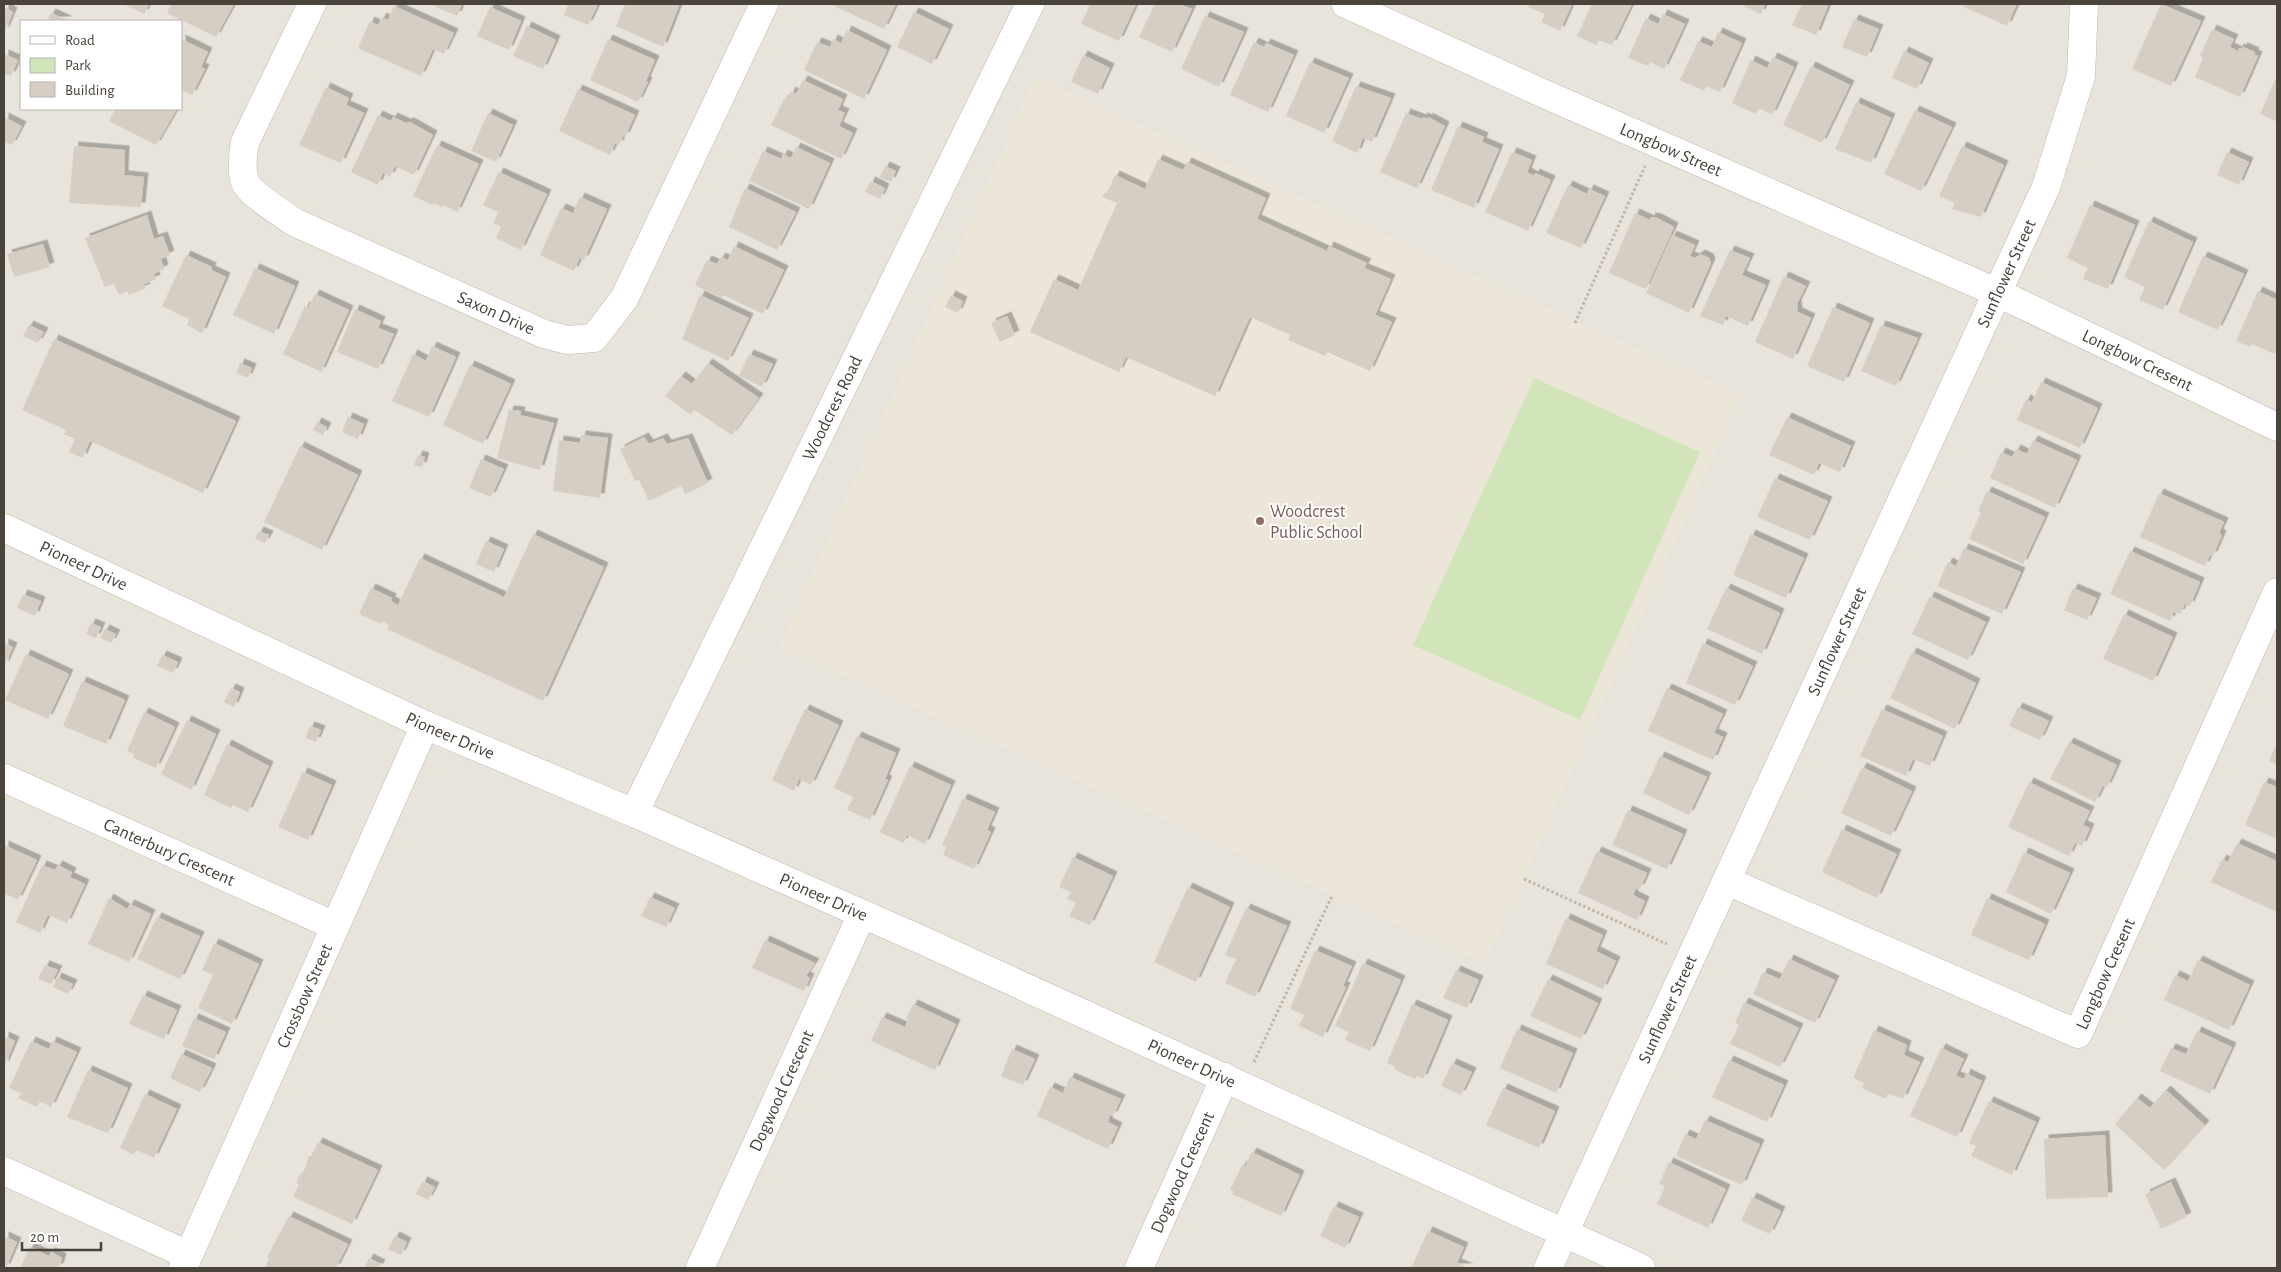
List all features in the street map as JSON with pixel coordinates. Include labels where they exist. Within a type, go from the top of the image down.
[{"type":"street","name":"Saxon Drive","points":[[312,4],[245,142],[242,155],[245,183],[258,196],[294,222],[544,334],[567,340],[594,338],[624,299],[764,4]]},
{"type":"street","name":"Woodcrest Road","points":[[634,813],[1030,4]]},
{"type":"street","name":"Longbow Street","points":[[1346,4],[1998,293]]},
{"type":"street","name":"Sunflower Street","points":[[1548,1268],[2046,187],[2081,76],[2084,4]]},
{"type":"street","name":"Longbow Cresent","points":[[1998,293],[2277,427]]},
{"type":"street","name":"Pioneer Drive","points":[[4,528],[425,725],[634,813],[862,914],[1641,1268]]},
{"type":"street","name":"Longbow Cresent","points":[[1727,881],[2078,1034],[2277,592]]},
{"type":"street","name":"Crossbow Street","points":[[186,1262],[425,725]]},
{"type":"street","name":"Canterbury Crescent","points":[[4,778],[335,926]]},
{"type":"street","name":"Dogwood Crescent","points":[[700,1268],[862,914]]},
{"type":"street","name":"Dogwood Crescent","points":[[1139,1268],[1234,1082]]},
{"type":"street","points":[[4,1171],[186,1262]]},
{"type":"path","points":[[1575,323],[1656,143]]},
{"type":"path","points":[[1524,879],[1693,956]]},
{"type":"path","points":[[1234,1082],[1332,896]]},
{"type":"shaded area","points":[[4,4],[2277,4],[2277,1268],[4,1268]]},
{"type":"shaded area","name":"Woodcrest Public School","points":[[1035,77],[1741,395],[1485,964],[779,647]]},
{"type":"green space","points":[[1534,378],[1700,452],[1580,720],[1413,645]]},
{"type":"building","points":[[123,4],[149,4],[144,14]]},
{"type":"building","points":[[171,4],[234,4],[216,37],[167,13]]},
{"type":"building","points":[[429,4],[462,4],[457,16]]},
{"type":"building","points":[[568,4],[598,4],[588,25],[564,15]]},
{"type":"building","points":[[625,4],[675,4],[679,6],[663,47],[616,26]]},
{"type":"building","points":[[830,4],[896,4],[884,29]]},
{"type":"building","points":[[1090,4],[1136,4],[1119,41],[1081,24]]},
{"type":"building","points":[[1155,4],[1179,4],[1192,9],[1172,52],[1139,37]]},
{"type":"building","points":[[1529,4],[1572,4],[1560,31],[1541,22],[1545,14],[1528,7]]},
{"type":"building","points":[[1592,4],[1632,4],[1612,45],[1599,40],[1596,45],[1577,36]]},
{"type":"building","points":[[1740,4],[1765,4],[1761,14]]},
{"type":"building","points":[[1802,4],[1822,4],[1828,6],[1816,35],[1792,25]]},
{"type":"building","points":[[1965,4],[2017,4],[2007,26],[1964,7]]},
{"type":"building","points":[[2161,4],[2201,21],[2171,86],[2132,69]]},
{"type":"building","points":[[394,6],[454,33],[444,54],[433,49],[421,76],[358,48],[370,21],[378,25],[382,17],[388,20]]},
{"type":"building","points":[[4,7],[13,12],[4,33]]},
{"type":"building","points":[[490,7],[521,21],[509,50],[477,36]]},
{"type":"building","points":[[914,12],[949,29],[932,64],[897,47]]},
{"type":"building","points":[[51,13],[67,20],[48,20]]},
{"type":"building","points":[[1663,14],[1685,24],[1664,69],[1650,62],[1648,66],[1628,58],[1646,18],[1658,24]]},
{"type":"building","points":[[1205,16],[1244,32],[1219,87],[1181,69]]},
{"type":"building","points":[[1854,19],[1879,29],[1867,57],[1842,47]]},
{"type":"building","points":[[527,26],[556,40],[543,69],[513,56]]},
{"type":"building","points":[[2212,29],[2234,39],[2230,47],[2238,51],[2239,48],[2242,49],[2243,47],[2255,52],[2254,54],[2258,56],[2240,97],[2195,77],[2203,58],[2200,56]]},
{"type":"building","points":[[847,30],[887,50],[864,99],[804,70],[817,42],[830,47],[833,39],[841,43]]},
{"type":"building","points":[[1718,32],[1742,43],[1720,92],[1706,86],[1704,91],[1680,80],[1698,41],[1712,47]]},
{"type":"building","points":[[182,39],[208,52],[201,67],[205,69],[192,95],[182,90]]},
{"type":"building","points":[[608,39],[655,60],[646,81],[648,82],[638,102],[590,80]]},
{"type":"building","points":[[1254,42],[1264,47],[1266,43],[1294,55],[1268,112],[1230,95]]},
{"type":"building","points":[[1904,51],[1929,63],[1917,89],[1892,78]]},
{"type":"building","points":[[4,54],[18,60],[11,76],[4,73]]},
{"type":"building","points":[[1083,55],[1110,68],[1098,94],[1071,82]]},
{"type":"building","points":[[1773,57],[1794,67],[1772,115],[1759,108],[1756,114],[1732,103],[1751,60],[1767,68]]},
{"type":"building","points":[[1310,62],[1349,78],[1324,133],[1286,116]]},
{"type":"building","points":[[1811,66],[1850,85],[1822,143],[1783,125]]},
{"type":"building","points":[[2277,75],[2277,122],[2260,114]]},
{"type":"building","points":[[803,80],[843,99],[838,110],[845,113],[839,126],[853,133],[841,159],[771,125],[784,99],[787,100],[791,91],[796,94]]},
{"type":"building","points":[[1356,86],[1391,98],[1372,142],[1363,138],[1357,153],[1332,141]]},
{"type":"building","points":[[326,87],[349,98],[346,105],[364,113],[341,163],[299,145]]},
{"type":"building","points":[[578,89],[635,115],[625,137],[623,136],[619,145],[615,143],[610,155],[559,131]]},
{"type":"building","points":[[1856,102],[1891,118],[1871,163],[1835,149]]},
{"type":"building","points":[[114,110],[176,110],[156,145],[109,121]]},
{"type":"building","points":[[1915,110],[1952,127],[1921,191],[1884,174]]},
{"type":"building","points":[[488,113],[513,125],[496,162],[471,151]]},
{"type":"building","points":[[1406,113],[1422,119],[1423,117],[1428,119],[1428,117],[1445,126],[1417,188],[1380,172]]},
{"type":"building","points":[[378,115],[391,121],[393,117],[406,123],[410,122],[433,135],[414,175],[395,166],[390,177],[383,173],[378,185],[351,172]]},
{"type":"building","points":[[4,117],[22,126],[12,145],[4,141]]},
{"type":"building","points":[[1458,126],[1484,137],[1482,142],[1499,149],[1474,208],[1431,190]]},
{"type":"building","points":[[437,145],[479,164],[457,212],[443,205],[442,207],[433,203],[433,205],[413,196]]},
{"type":"building","points":[[74,146],[125,150],[124,175],[144,177],[141,207],[69,203]]},
{"type":"building","points":[[1962,146],[2004,165],[1981,217],[1952,209],[1955,203],[1939,196]]},
{"type":"building","points":[[796,147],[830,163],[809,209],[749,181],[763,151],[781,159],[783,154],[791,158]]},
{"type":"building","points":[[1512,152],[1532,160],[1527,172],[1534,176],[1535,173],[1551,180],[1528,231],[1485,212]]},
{"type":"building","points":[[2227,152],[2249,162],[2239,185],[2217,175]]},
{"type":"building","points":[[1158,159],[1183,170],[1187,162],[1266,198],[1257,219],[1327,251],[1329,246],[1367,263],[1364,268],[1391,279],[1375,315],[1392,322],[1370,371],[1327,352],[1325,356],[1288,340],[1290,335],[1250,317],[1215,396],[1126,357],[1119,372],[1030,332],[1054,279],[1078,290],[1117,203],[1102,197],[1107,193],[1115,175],[1145,189]]},
{"type":"building","points":[[885,166],[896,171],[891,182],[880,177]]},
{"type":"building","points":[[499,172],[547,194],[521,250],[496,238],[501,227],[493,223],[498,212],[483,205]]},
{"type":"building","points":[[871,181],[885,188],[880,199],[865,192]]},
{"type":"building","points":[[1568,185],[1587,194],[1589,189],[1605,196],[1581,248],[1546,233]]},
{"type":"building","points":[[745,188],[796,212],[777,250],[729,227]]},
{"type":"building","points":[[580,197],[607,209],[584,260],[580,258],[574,271],[540,255],[561,208],[573,213]]},
{"type":"building","points":[[2090,205],[2135,225],[2108,289],[2083,279],[2088,268],[2067,258]]},
{"type":"building","points":[[1635,213],[1650,220],[1651,217],[1657,218],[1674,227],[1646,289],[1609,273]]},
{"type":"building","points":[[147,215],[154,239],[163,236],[170,255],[161,259],[164,269],[154,274],[156,279],[144,284],[146,288],[129,295],[127,291],[119,295],[114,284],[105,287],[85,238]]},
{"type":"building","points":[[2149,221],[2193,242],[2163,310],[2139,300],[2145,287],[2124,277]]},
{"type":"building","points":[[1672,235],[1695,245],[1690,256],[1695,258],[1701,254],[1709,258],[1711,263],[1689,313],[1646,293]]},
{"type":"building","points":[[43,244],[50,267],[14,277],[7,254]]},
{"type":"building","points":[[734,246],[784,270],[763,314],[723,295],[721,298],[695,285],[707,260],[717,264],[721,257],[728,260]]},
{"type":"building","points":[[1730,250],[1750,258],[1742,275],[1766,285],[1748,326],[1726,316],[1723,325],[1700,316]]},
{"type":"building","points":[[186,255],[212,267],[211,270],[226,277],[202,333],[187,325],[189,319],[162,306]]},
{"type":"building","points":[[2203,256],[2244,274],[2218,330],[2178,312]]},
{"type":"building","points":[[255,268],[295,286],[274,334],[233,315]]},
{"type":"building","points":[[1784,276],[1806,286],[1797,304],[1798,312],[1811,318],[1793,359],[1755,342]]},
{"type":"building","points":[[2258,291],[2277,300],[2277,349],[2275,354],[2252,344],[2250,347],[2236,341]]},
{"type":"building","points":[[315,294],[349,310],[321,372],[283,354],[305,306],[308,308]]},
{"type":"building","points":[[700,295],[749,318],[728,361],[682,339]]},
{"type":"building","points":[[951,295],[963,301],[958,313],[945,307]]},
{"type":"building","points":[[1833,307],[1870,323],[1844,382],[1807,366]]},
{"type":"building","points":[[355,309],[381,321],[378,328],[394,334],[378,369],[337,352]]},
{"type":"building","points":[[1007,316],[1015,335],[1000,342],[991,323]]},
{"type":"building","points":[[29,325],[44,332],[38,343],[23,336]]},
{"type":"building","points":[[1881,325],[1918,338],[1896,386],[1861,371]]},
{"type":"building","points":[[54,339],[236,421],[203,493],[90,441],[83,458],[69,452],[75,439],[64,434],[66,430],[22,410]]},
{"type":"building","points":[[432,346],[456,357],[429,417],[392,401],[413,354],[426,361]]},
{"type":"building","points":[[749,354],[773,364],[762,387],[739,376]]},
{"type":"building","points":[[240,363],[252,368],[248,378],[236,373]]},
{"type":"building","points":[[708,363],[759,398],[732,435],[694,410],[691,415],[665,396],[681,376],[692,384]]},
{"type":"building","points":[[470,365],[511,384],[483,444],[443,425]]},
{"type":"building","points":[[2041,382],[2098,408],[2080,448],[2017,420],[2026,399],[2032,402]]},
{"type":"building","points":[[509,410],[521,411],[520,415],[554,423],[540,470],[497,458]]},
{"type":"building","points":[[348,417],[364,424],[358,439],[342,432]]},
{"type":"building","points":[[1787,417],[1851,446],[1840,472],[1819,463],[1814,475],[1769,455]]},
{"type":"building","points":[[317,422],[327,427],[323,435],[313,430]]},
{"type":"building","points":[[581,435],[608,438],[600,498],[553,491],[559,440],[580,443]]},
{"type":"building","points":[[644,437],[649,444],[663,438],[667,444],[688,438],[708,483],[685,494],[681,486],[649,501],[639,480],[635,481],[620,449]]},
{"type":"building","points":[[2033,440],[2077,460],[2055,508],[1990,478],[2001,452],[2012,457],[2016,449],[2027,454]]},
{"type":"building","points":[[300,446],[358,475],[322,550],[264,522]]},
{"type":"building","points":[[418,455],[425,457],[422,467],[414,465]]},
{"type":"building","points":[[481,459],[504,469],[491,497],[469,488]]},
{"type":"building","points":[[1775,478],[1828,501],[1810,540],[1757,517]]},
{"type":"building","points":[[1987,491],[2045,517],[2023,564],[1969,539],[1981,512],[1978,511]]},
{"type":"building","points":[[2159,493],[2224,522],[2219,533],[2222,535],[2213,556],[2210,555],[2205,566],[2140,537]]},
{"type":"building","points":[[259,531],[269,535],[265,543],[255,539]]},
{"type":"building","points":[[533,534],[604,567],[543,701],[387,629],[389,625],[382,621],[381,624],[359,614],[371,588],[392,598],[391,601],[398,605],[420,558],[504,597]]},
{"type":"building","points":[[1751,534],[1804,558],[1786,598],[1733,575]]},
{"type":"building","points":[[486,541],[504,549],[494,572],[476,564]]},
{"type":"building","points":[[1964,548],[2021,572],[2002,614],[1937,586],[1948,562],[1956,566]]},
{"type":"building","points":[[2130,551],[2200,582],[2190,606],[2185,604],[2180,614],[2174,612],[2170,621],[2110,594]]},
{"type":"building","points":[[1726,588],[1780,613],[1762,654],[1707,629]]},
{"type":"building","points":[[2073,588],[2097,598],[2087,620],[2064,610]]},
{"type":"building","points":[[23,594],[41,601],[35,616],[17,608]]},
{"type":"building","points":[[1930,596],[1986,622],[1968,660],[1912,634]]},
{"type":"building","points":[[2124,614],[2173,637],[2153,681],[2103,659]]},
{"type":"building","points":[[91,623],[101,627],[96,638],[86,634]]},
{"type":"building","points":[[105,629],[116,634],[111,643],[100,638]]},
{"type":"building","points":[[4,643],[13,647],[4,667]]},
{"type":"building","points":[[1703,643],[1753,666],[1735,705],[1686,683]]},
{"type":"building","points":[[1912,652],[1976,683],[1955,729],[1890,698]]},
{"type":"building","points":[[26,654],[69,674],[48,719],[5,700]]},
{"type":"building","points":[[162,655],[178,662],[173,673],[157,666]]},
{"type":"building","points":[[82,681],[125,700],[106,744],[63,726]]},
{"type":"building","points":[[231,688],[240,692],[234,707],[224,702]]},
{"type":"building","points":[[1667,688],[1723,714],[1714,733],[1723,737],[1713,760],[1648,731]]},
{"type":"building","points":[[2018,707],[2049,721],[2040,740],[2009,726]]},
{"type":"building","points":[[805,709],[839,725],[811,785],[799,779],[794,791],[772,780]]},
{"type":"building","points":[[1882,709],[1943,736],[1930,766],[1913,759],[1906,776],[1860,756]]},
{"type":"building","points":[[144,712],[175,727],[156,768],[133,758],[134,754],[127,751]]},
{"type":"building","points":[[187,720],[216,734],[191,790],[161,774]]},
{"type":"building","points":[[310,726],[321,730],[316,742],[305,738]]},
{"type":"building","points":[[857,736],[896,753],[885,779],[888,780],[870,820],[847,810],[853,797],[834,788]]},
{"type":"building","points":[[2069,742],[2117,765],[2107,787],[2103,786],[2095,802],[2050,779]]},
{"type":"building","points":[[2277,743],[2277,765],[2269,761]]},
{"type":"building","points":[[227,744],[269,766],[248,812],[233,805],[231,808],[204,795]]},
{"type":"building","points":[[1660,756],[1707,777],[1689,815],[1643,793]]},
{"type":"building","points":[[910,766],[951,785],[925,844],[907,835],[903,843],[880,832]]},
{"type":"building","points":[[1862,767],[1912,791],[1891,836],[1841,813]]},
{"type":"building","points":[[303,772],[332,785],[308,840],[278,827]]},
{"type":"building","points":[[2029,782],[2090,811],[2083,825],[2090,828],[2082,846],[2075,843],[2069,856],[2008,827]]},
{"type":"building","points":[[2264,782],[2277,787],[2277,839],[2245,825]]},
{"type":"building","points":[[963,798],[995,812],[987,830],[991,832],[974,869],[943,855],[946,847],[942,845]]},
{"type":"building","points":[[1628,810],[1683,834],[1667,869],[1612,845]]},
{"type":"building","points":[[1842,829],[1897,854],[1877,898],[1822,872]]},
{"type":"building","points":[[2237,843],[2277,861],[2277,912],[2211,882],[2222,859],[2228,862]]},
{"type":"building","points":[[4,845],[37,860],[18,900],[4,893]]},
{"type":"building","points":[[1597,851],[1647,873],[1640,889],[1636,888],[1633,895],[1645,901],[1637,920],[1578,893]]},
{"type":"building","points":[[2024,852],[2070,873],[2051,914],[2006,892]]},
{"type":"building","points":[[1073,857],[1113,876],[1090,925],[1069,916],[1076,903],[1067,899],[1071,892],[1059,887]]},
{"type":"building","points":[[42,865],[55,870],[58,865],[72,872],[70,877],[85,884],[67,923],[48,915],[40,933],[16,922]]},
{"type":"building","points":[[1188,887],[1230,907],[1196,982],[1154,962]]},
{"type":"building","points":[[650,897],[675,908],[666,927],[641,916]]},
{"type":"building","points":[[109,898],[127,909],[130,904],[151,914],[129,962],[88,944]]},
{"type":"building","points":[[1987,898],[2045,924],[2029,960],[1971,935]]},
{"type":"building","points":[[1246,908],[1287,926],[1255,997],[1225,983],[1236,959],[1225,955]]},
{"type":"building","points":[[157,917],[200,936],[180,979],[137,959]]},
{"type":"building","points":[[1566,918],[1603,935],[1596,951],[1616,961],[1603,989],[1546,964]]},
{"type":"building","points":[[765,940],[815,963],[806,976],[810,978],[804,991],[752,968]]},
{"type":"building","points":[[214,943],[259,964],[232,1024],[198,1008],[213,975],[202,970]]},
{"type":"building","points":[[1315,950],[1352,966],[1343,986],[1346,987],[1323,1037],[1299,1026],[1304,1015],[1290,1009]]},
{"type":"building","points":[[1789,959],[1835,980],[1815,1023],[1753,994],[1763,972],[1780,979]]},
{"type":"building","points":[[2198,960],[2250,985],[2229,1030],[2164,1000],[2175,975],[2188,981]]},
{"type":"building","points":[[1363,963],[1401,980],[1370,1051],[1345,1040],[1349,1032],[1335,1026]]},
{"type":"building","points":[[45,965],[58,970],[51,984],[38,979]]},
{"type":"building","points":[[1456,970],[1479,980],[1467,1008],[1443,998]]},
{"type":"building","points":[[57,977],[73,984],[68,994],[53,987]]},
{"type":"building","points":[[1548,979],[1598,1003],[1581,1039],[1530,1016]]},
{"type":"building","points":[[143,995],[177,1010],[164,1039],[129,1024]]},
{"type":"building","points":[[1744,1002],[1799,1028],[1780,1067],[1730,1044],[1739,1025],[1735,1023]]},
{"type":"building","points":[[913,1004],[956,1024],[935,1070],[871,1041],[882,1017],[905,1027],[908,1019],[906,1018]]},
{"type":"building","points":[[1412,1004],[1448,1020],[1423,1079],[1417,1076],[1415,1079],[1395,1070],[1396,1067],[1387,1063]]},
{"type":"building","points":[[194,1018],[226,1032],[214,1059],[182,1046]]},
{"type":"building","points":[[1517,1029],[1573,1053],[1556,1093],[1500,1068]]},
{"type":"building","points":[[1874,1030],[1907,1045],[1904,1055],[1920,1062],[1903,1099],[1888,1093],[1886,1099],[1862,1088],[1864,1083],[1853,1078]]},
{"type":"building","points":[[2197,1031],[2232,1047],[2210,1094],[2160,1071],[2171,1048],[2186,1054]]},
{"type":"building","points":[[4,1036],[15,1041],[4,1067]]},
{"type":"building","points":[[31,1041],[49,1049],[52,1041],[77,1052],[51,1107],[40,1101],[37,1107],[18,1098],[21,1093],[9,1088]]},
{"type":"building","points":[[1941,1048],[1964,1059],[1956,1076],[1964,1079],[1966,1073],[1982,1081],[1957,1137],[1910,1116]]},
{"type":"building","points":[[1012,1049],[1035,1059],[1023,1085],[1001,1076]]},
{"type":"building","points":[[181,1054],[212,1068],[200,1092],[170,1078]]},
{"type":"building","points":[[1729,1060],[1784,1085],[1767,1122],[1712,1097]]},
{"type":"building","points":[[1452,1063],[1472,1072],[1461,1095],[1441,1086]]},
{"type":"building","points":[[88,1070],[128,1088],[108,1133],[67,1117]]},
{"type":"building","points":[[1070,1077],[1121,1099],[1113,1116],[1110,1115],[1108,1122],[1118,1127],[1108,1149],[1037,1116],[1050,1087],[1063,1093]]},
{"type":"building","points":[[1503,1088],[1555,1111],[1539,1148],[1486,1125]]},
{"type":"building","points":[[2166,1090],[2205,1125],[2164,1170],[2115,1124],[2137,1098],[2150,1108]]},
{"type":"building","points":[[145,1094],[177,1109],[154,1158],[136,1150],[134,1155],[120,1148]]},
{"type":"building","points":[[1989,1101],[2036,1122],[2012,1175],[1971,1156],[1976,1146],[1969,1143]]},
{"type":"building","points":[[1705,1120],[1760,1144],[1742,1185],[1676,1156],[1685,1134],[1696,1139]]},
{"type":"building","points":[[2105,1135],[2108,1197],[2046,1199],[2044,1139]]},
{"type":"building","points":[[318,1142],[378,1170],[352,1224],[293,1197],[299,1184],[296,1183],[301,1173],[304,1172],[309,1156],[312,1156]]},
{"type":"building","points":[[1252,1152],[1300,1175],[1281,1216],[1232,1194],[1234,1192],[1230,1190],[1242,1165],[1245,1167]]},
{"type":"building","points":[[1669,1162],[1726,1189],[1708,1228],[1657,1204],[1665,1186],[1659,1184]]},
{"type":"building","points":[[423,1181],[435,1187],[428,1200],[416,1194]]},
{"type":"building","points":[[2171,1182],[2187,1217],[2161,1229],[2145,1194]]},
{"type":"building","points":[[1752,1197],[1781,1211],[1770,1234],[1741,1221]]},
{"type":"building","points":[[1334,1206],[1359,1217],[1345,1248],[1320,1236]]},
{"type":"building","points":[[289,1216],[348,1244],[336,1268],[265,1268],[269,1258],[267,1257]]},
{"type":"building","points":[[1428,1231],[1464,1247],[1457,1263],[1469,1268],[1411,1268]]},
{"type":"building","points":[[4,1236],[17,1242],[6,1268],[4,1268]]},
{"type":"building","points":[[395,1236],[407,1242],[401,1255],[388,1249]]},
{"type":"building","points":[[30,1247],[49,1256],[51,1252],[62,1258],[59,1268],[20,1268]]},
{"type":"building","points":[[369,1258],[381,1264],[379,1268],[364,1268]]},
{"type":"place","name":"Woodcrest Public School","points":[[1260,521]]}]
